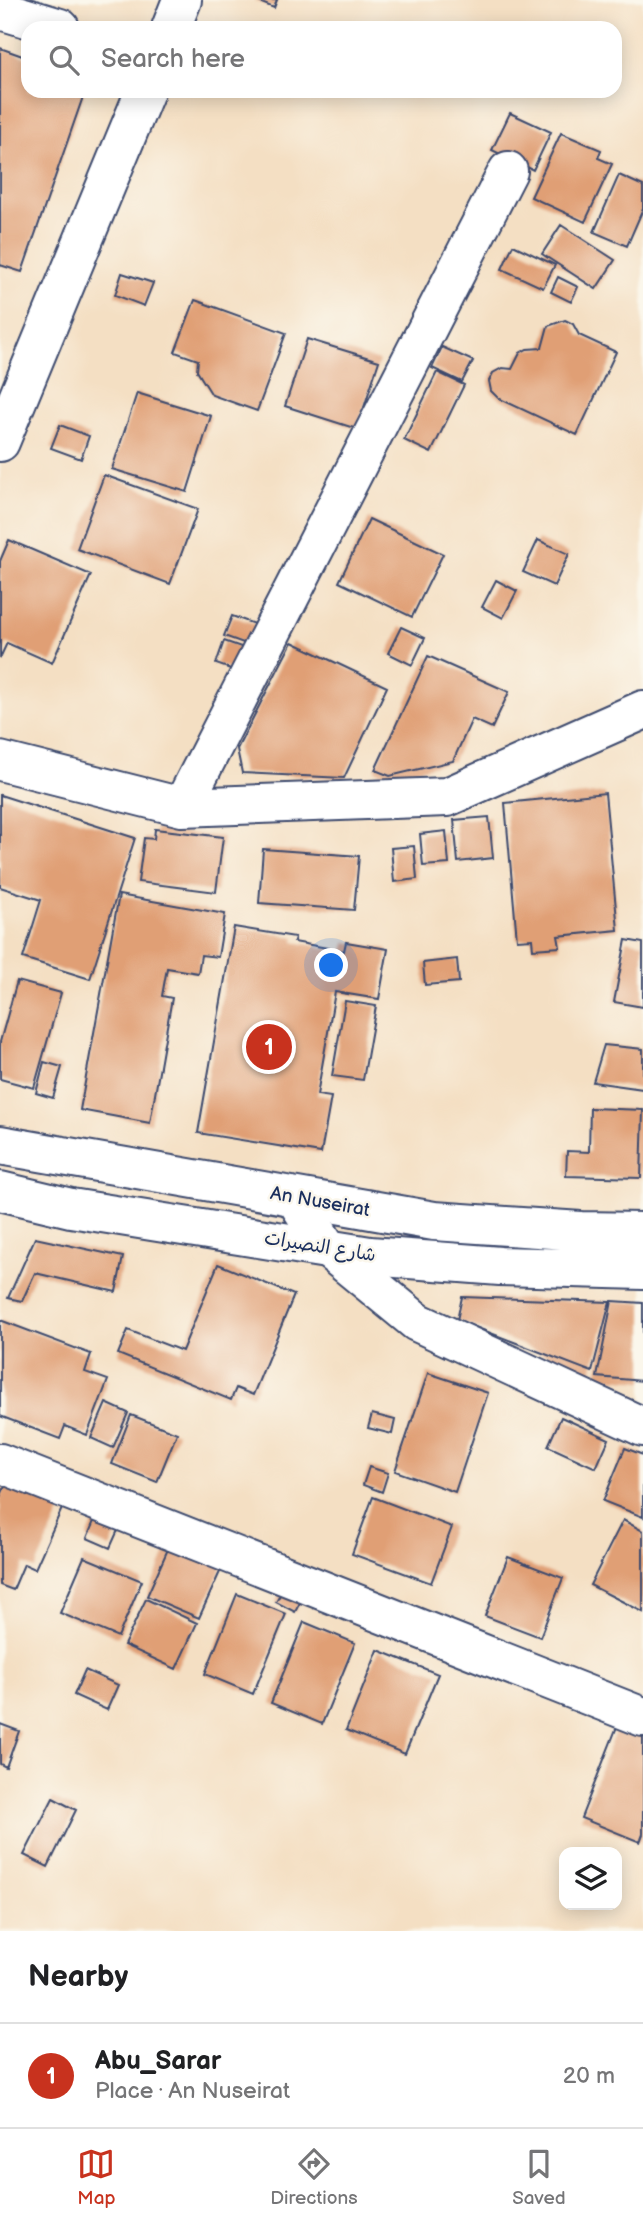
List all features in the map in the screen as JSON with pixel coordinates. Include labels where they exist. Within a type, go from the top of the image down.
[{"type":"street","points":[[174,21],[182,0]]},
{"type":"street","points":[[0,10],[37,21]]},
{"type":"street","points":[[0,442],[142,98]]},
{"type":"street","points":[[183,807],[508,171]]},
{"type":"street","points":[[0,761],[183,807],[447,797],[643,710]]},
{"type":"street","name":"An Nuseirat","points":[[0,1146],[435,1222],[643,1232]]},
{"type":"street","name":"شارع النصيرات","points":[[0,1191],[71,1208],[370,1256],[500,1266],[643,1270]]},
{"type":"street","points":[[295,1198],[327,1249],[416,1322],[643,1427]]},
{"type":"street","points":[[0,1463],[643,1717]]},
{"type":"building","points":[[254,0],[277,0],[274,8]]},
{"type":"building","points":[[0,48],[21,56],[21,98],[83,98],[22,272],[0,265]]},
{"type":"building","points":[[510,113],[551,132],[533,170],[492,150]]},
{"type":"building","points":[[561,133],[601,150],[598,158],[612,164],[585,222],[531,197]]},
{"type":"building","points":[[619,175],[643,186],[643,209],[627,246],[594,232]]},
{"type":"building","points":[[561,225],[615,260],[596,289],[542,254]]},
{"type":"building","points":[[513,245],[555,265],[543,288],[502,269]]},
{"type":"building","points":[[122,273],[153,283],[144,306],[115,295]]},
{"type":"building","points":[[558,277],[578,287],[571,302],[551,292]]},
{"type":"building","points":[[195,300],[286,333],[257,411],[212,395],[197,371],[198,360],[175,352]]},
{"type":"building","points":[[565,320],[573,324],[579,335],[616,352],[577,435],[498,398],[491,391],[489,381],[493,373],[502,368],[512,369],[520,353],[527,349],[542,348],[548,326]]},
{"type":"building","points":[[307,339],[379,361],[357,429],[285,406]]},
{"type":"building","points":[[442,347],[473,361],[462,382],[432,368]]},
{"type":"building","points":[[437,372],[464,385],[431,453],[404,440]]},
{"type":"building","points":[[137,393],[211,416],[187,492],[112,469]]},
{"type":"building","points":[[60,425],[89,436],[81,459],[51,448]]},
{"type":"building","points":[[104,475],[198,509],[170,584],[77,549]]},
{"type":"building","points":[[369,519],[443,554],[412,617],[339,582]]},
{"type":"building","points":[[9,540],[91,575],[52,663],[7,643],[0,658],[0,561]]},
{"type":"building","points":[[538,540],[569,554],[554,586],[523,572]]},
{"type":"building","points":[[496,580],[517,591],[503,618],[482,607]]},
{"type":"building","points":[[232,616],[257,625],[249,645],[224,636]]},
{"type":"building","points":[[401,627],[425,638],[412,665],[388,653]]},
{"type":"building","points":[[224,641],[247,649],[239,672],[216,664]]},
{"type":"building","points":[[292,642],[387,687],[344,778],[242,773],[237,749]]},
{"type":"building","points":[[428,656],[509,692],[492,728],[472,719],[453,761],[390,776],[375,770]]},
{"type":"building","points":[[605,793],[618,930],[558,936],[560,947],[533,949],[532,939],[517,940],[505,803]]},
{"type":"building","points":[[0,795],[135,838],[90,979],[23,958],[41,900],[0,887]]},
{"type":"building","points":[[489,817],[493,858],[458,862],[454,820]]},
{"type":"building","points":[[155,829],[223,837],[216,892],[138,882],[144,838],[154,839]]},
{"type":"building","points":[[446,831],[449,864],[423,866],[420,834]]},
{"type":"building","points":[[414,846],[417,879],[394,882],[391,848]]},
{"type":"building","points":[[263,849],[359,856],[354,910],[259,903]]},
{"type":"building","points":[[119,895],[225,914],[218,957],[201,955],[198,973],[167,968],[162,996],[172,998],[150,1123],[80,1110]]},
{"type":"building","points":[[234,927],[295,937],[294,942],[344,951],[346,942],[388,949],[379,999],[335,992],[317,1095],[331,1097],[321,1153],[198,1133]]},
{"type":"building","points":[[626,940],[643,943],[643,1007],[614,1002]]},
{"type":"building","points":[[457,959],[459,982],[425,985],[423,963]]},
{"type":"building","points":[[17,981],[61,993],[34,1088],[0,1079],[0,1042]]},
{"type":"building","points":[[345,1001],[376,1006],[363,1080],[332,1076]]},
{"type":"building","points":[[604,1045],[643,1049],[643,1089],[593,1082]]},
{"type":"building","points":[[44,1062],[62,1067],[53,1098],[36,1093]]},
{"type":"building","points":[[590,1108],[643,1110],[641,1178],[566,1176],[567,1151],[589,1152]]},
{"type":"building","points":[[35,1238],[123,1257],[116,1292],[35,1273],[22,1301],[8,1298]]},
{"type":"building","points":[[218,1264],[294,1295],[253,1395],[236,1388],[231,1400],[118,1354],[128,1330],[182,1351]]},
{"type":"building","points":[[462,1297],[610,1302],[592,1372],[457,1320]]},
{"type":"building","points":[[612,1301],[643,1303],[643,1381],[597,1377]]},
{"type":"building","points":[[0,1320],[91,1354],[85,1372],[108,1380],[87,1435],[65,1426],[60,1439],[0,1416]]},
{"type":"building","points":[[428,1373],[488,1393],[455,1492],[395,1471]]},
{"type":"building","points":[[106,1403],[128,1413],[113,1448],[91,1438]]},
{"type":"building","points":[[372,1414],[395,1420],[392,1434],[368,1428]]},
{"type":"building","points":[[131,1415],[177,1433],[157,1482],[112,1464]]},
{"type":"building","points":[[561,1417],[609,1439],[596,1468],[548,1446]]},
{"type":"building","points":[[625,1448],[643,1455],[643,1517],[603,1501]]},
{"type":"building","points":[[369,1467],[388,1473],[382,1492],[363,1485]]},
{"type":"building","points":[[8,1480],[64,1504],[35,1569],[24,1564],[13,1590],[0,1585],[0,1497]]},
{"type":"building","points":[[373,1497],[452,1527],[431,1583],[352,1554]]},
{"type":"building","points":[[99,1509],[123,1519],[110,1548],[87,1538]]},
{"type":"building","points":[[623,1520],[643,1531],[643,1612],[590,1585]]},
{"type":"building","points":[[172,1540],[224,1563],[199,1618],[147,1596]]},
{"type":"building","points":[[84,1557],[142,1581],[118,1637],[60,1613]]},
{"type":"building","points":[[508,1557],[563,1578],[540,1637],[485,1616]]},
{"type":"building","points":[[286,1584],[305,1593],[295,1612],[276,1602]]},
{"type":"building","points":[[237,1594],[286,1614],[253,1694],[205,1674]]},
{"type":"building","points":[[146,1599],[197,1623],[176,1669],[124,1645]]},
{"type":"building","points":[[304,1622],[355,1643],[322,1724],[271,1703]]},
{"type":"building","points":[[378,1650],[438,1674],[405,1754],[346,1730]]},
{"type":"building","points":[[85,1670],[118,1685],[107,1710],[74,1695]]},
{"type":"building","points":[[0,1724],[19,1731],[6,1767],[0,1764]]},
{"type":"building","points":[[618,1724],[643,1734],[643,1834],[640,1842],[581,1818]]},
{"type":"building","points":[[53,1798],[76,1810],[48,1867],[24,1855]]},
{"type":"place","name":"Abu_Sarar","points":[[269,1047]]}]
